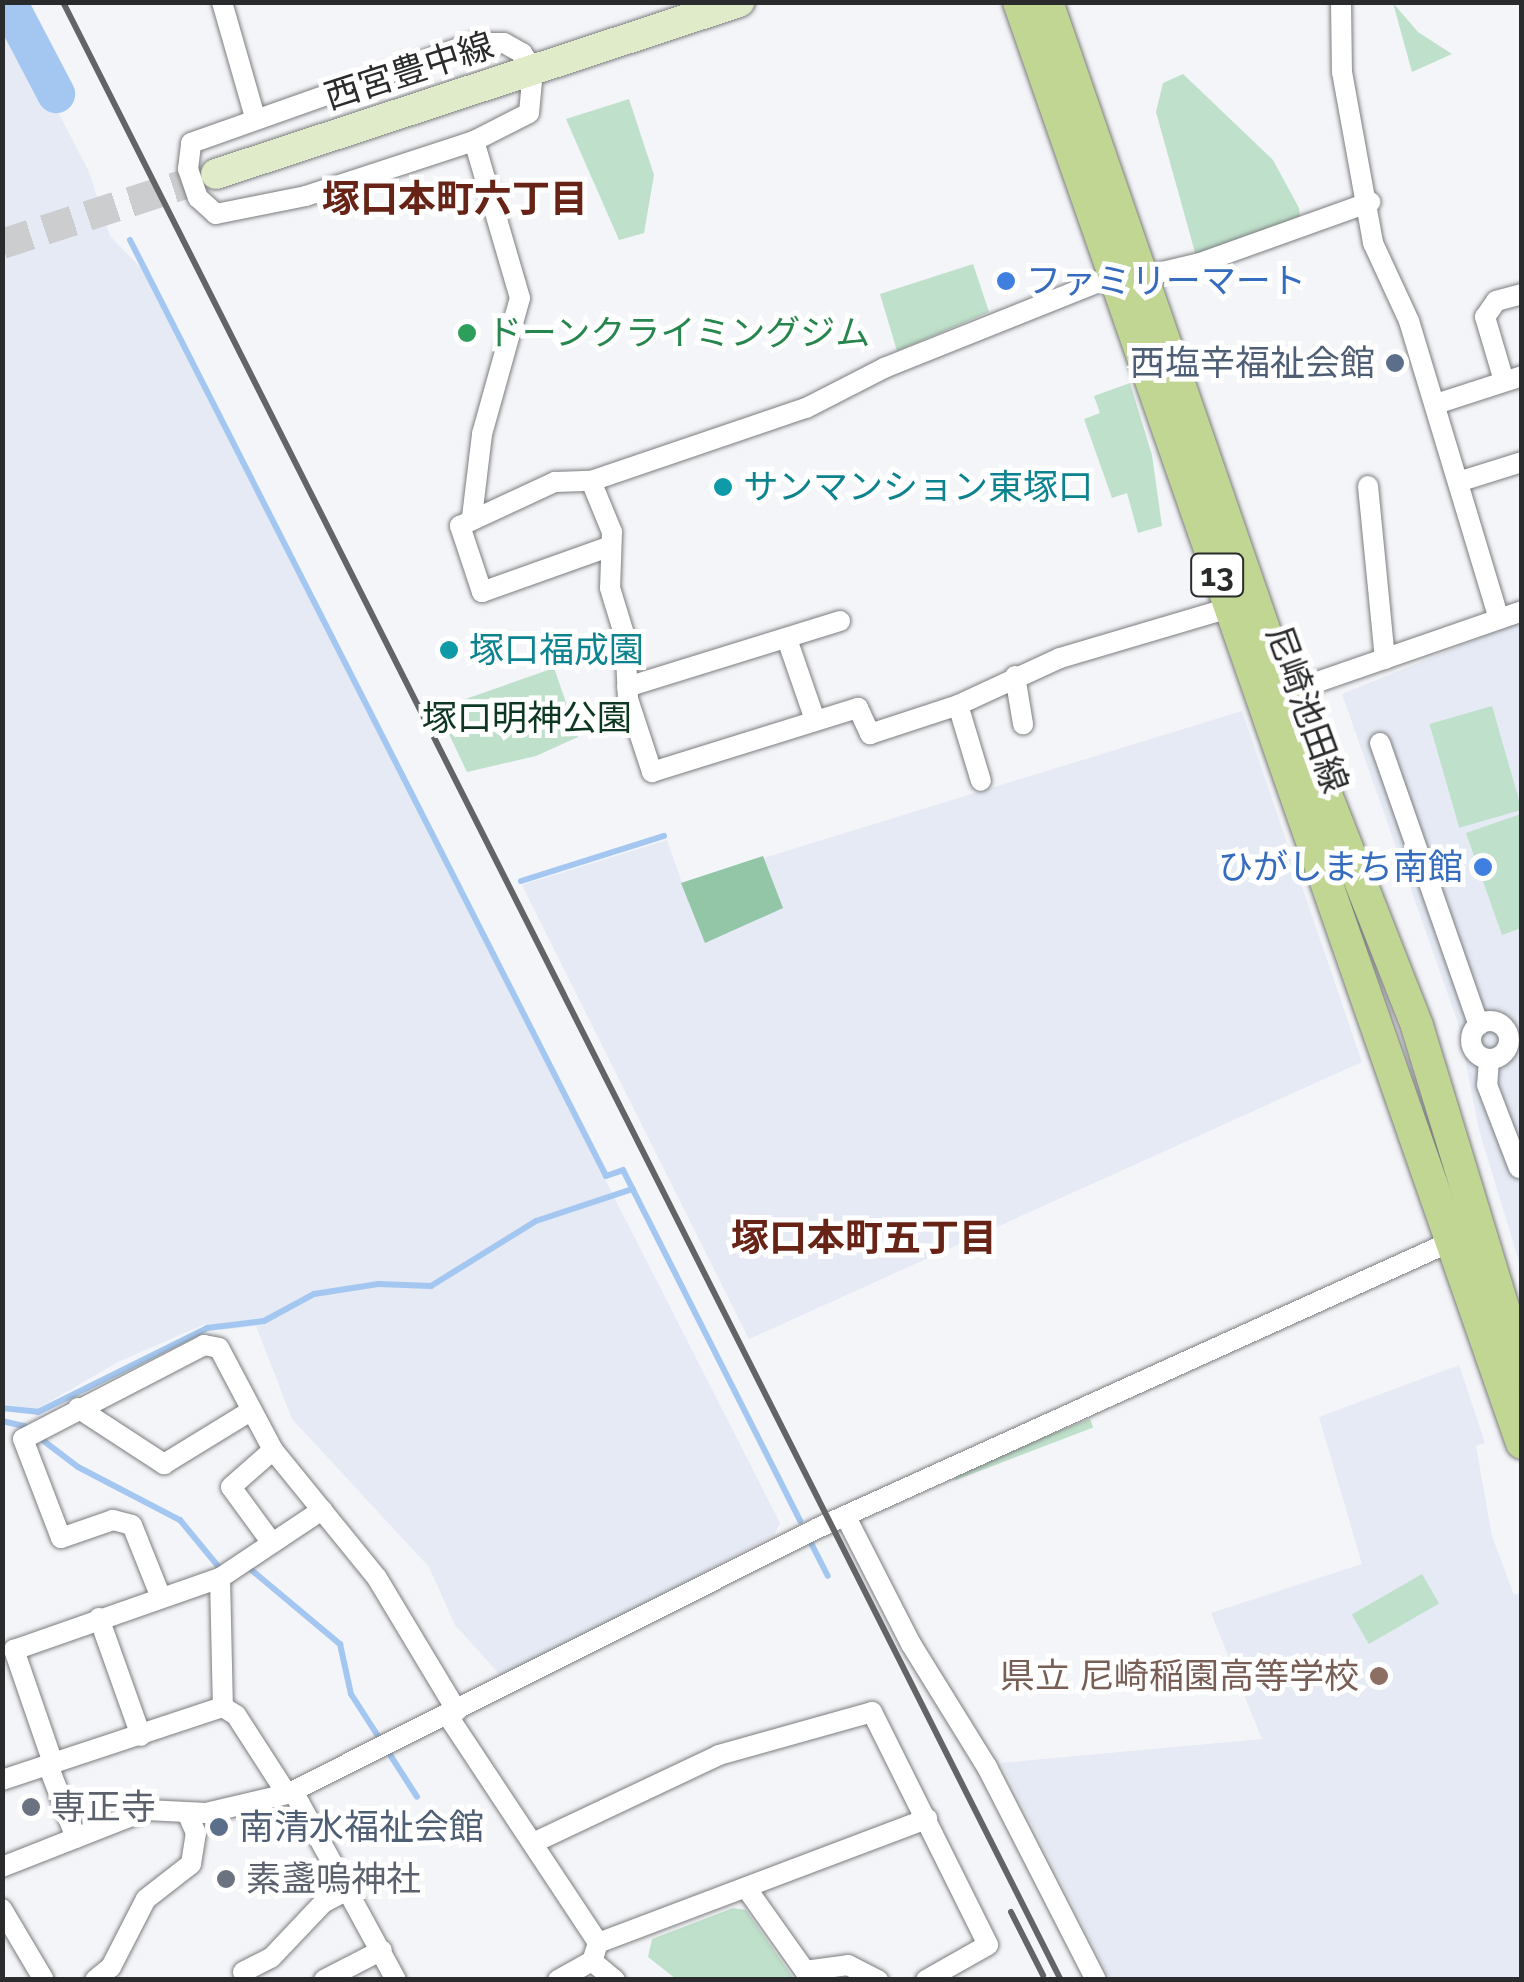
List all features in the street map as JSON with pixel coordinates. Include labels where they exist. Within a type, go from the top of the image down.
[{"type":"main road","name":"西宮豊中線","points":[[216,174],[739,2]]},
{"type":"main road","name":"尼崎池田線","points":[[1020,2],[1129,276]]},
{"type":"main road","name":"尼崎池田線","points":[[1047,2],[1129,276],[1240,605],[1274,697],[1417,1026],[1522,1443]]},
{"type":"main road","name":"尼崎池田線","points":[[1468,1235],[1522,1369]]},
{"type":"street","points":[[222,2],[255,117]]},
{"type":"street","points":[[1341,2],[1342,72],[1370,202],[1373,243],[1403,304],[1499,619]]},
{"type":"street","points":[[474,43],[504,43],[522,53],[533,70],[529,113],[474,140],[306,196],[216,214],[198,198],[188,169],[191,144],[255,117],[474,43]]},
{"type":"street","points":[[474,140],[520,298],[482,434],[477,515]]},
{"type":"street","points":[[611,546],[482,592],[460,526],[555,482],[591,480],[806,408],[884,368],[1129,276],[1237,252],[1370,202]]},
{"type":"street","points":[[1436,404],[1513,379],[1486,317],[1496,301],[1522,294]]},
{"type":"street","points":[[1458,482],[1522,462]]},
{"type":"street","points":[[591,480],[612,532],[610,588],[625,637],[627,687],[652,772],[858,708],[870,734],[958,705],[1015,676],[1240,605]]},
{"type":"street","points":[[1368,486],[1386,659]]},
{"type":"street","points":[[1274,697],[1522,611]]},
{"type":"street","points":[[627,687],[840,621]]},
{"type":"street","points":[[787,638],[815,720]]},
{"type":"street","points":[[1015,676],[1024,724]]},
{"type":"street","points":[[958,705],[981,781]]},
{"type":"street","points":[[1380,742],[1479,1025],[1471,1044],[1489,1059]]},
{"type":"street","points":[[1479,1025],[1497,1022],[1509,1036],[1506,1052],[1489,1059]]},
{"type":"street","points":[[1489,1059],[1488,1085],[1519,1168]]},
{"type":"street","points":[[2,1867],[147,1810],[188,1815],[290,1793],[846,1517],[1468,1235]]},
{"type":"street","points":[[160,1595],[132,1525],[114,1520],[61,1538],[23,1439],[204,1344],[219,1348],[249,1412],[273,1450],[377,1578],[452,1714],[615,1980]]},
{"type":"street","points":[[78,1408],[164,1464],[249,1412]]},
{"type":"street","points":[[272,1543],[231,1487],[273,1450]]},
{"type":"street","points":[[76,1838],[14,1650],[160,1595],[220,1578],[322,1510]]},
{"type":"street","points":[[846,1517],[911,1644],[987,1767],[1096,1980]]},
{"type":"street","points":[[220,1578],[223,1707]]},
{"type":"street","points":[[99,1618],[141,1736]]},
{"type":"street","points":[[2,1780],[223,1707]]},
{"type":"street","points":[[223,1707],[236,1715],[290,1793],[396,1980]]},
{"type":"street","points":[[533,1843],[719,1754],[872,1712],[988,1945],[926,1980]]},
{"type":"street","points":[[95,1980],[111,1967],[146,1900],[191,1864],[196,1832],[188,1815]]},
{"type":"street","points":[[558,1980],[595,1952],[927,1819]]},
{"type":"street","points":[[243,1972],[271,1958],[323,1904],[348,1890]]},
{"type":"street","points":[[747,1890],[806,1972],[848,1966],[878,1980]]},
{"type":"street","points":[[2,1909],[44,1980]]},
{"type":"street","points":[[324,1980],[382,1950]]},
{"type":"shaded area","points":[[2,3],[89,172],[110,236],[141,268],[780,1523],[774,1535],[503,1678],[455,1625],[429,1567],[292,1419],[256,1326],[221,1330],[205,1324],[118,1362],[37,1409],[3,1404]]},
{"type":"shaded area","points":[[1521,621],[1521,1268],[1479,1130],[1458,1023],[1342,694]]},
{"type":"shaded area","points":[[1242,711],[1362,1062],[749,1339],[522,885],[667,840],[682,883]]},
{"type":"shaded area","name":"県立 尼崎稲園高等学校","points":[[1459,1365],[1485,1443],[1476,1446],[1492,1536],[1514,1595],[1521,1593],[1521,1979],[1110,1979],[1001,1763],[1262,1739],[1211,1613],[1362,1564],[1319,1417]]},
{"type":"green space","points":[[1393,3],[1418,32],[1452,54],[1412,72]]},
{"type":"green space","points":[[1183,74],[1273,160],[1299,208],[1301,223],[1196,256],[1156,112],[1163,83]]},
{"type":"green space","points":[[629,99],[654,175],[644,233],[619,240],[566,119]]},
{"type":"green space","points":[[973,264],[989,312],[897,351],[880,294]]},
{"type":"green space","points":[[1130,383],[1152,455],[1162,526],[1138,533],[1127,493],[1112,498],[1084,419],[1100,413],[1094,396]]},
{"type":"green space","name":"塚口明神公園","points":[[554,668],[578,737],[536,756],[467,772],[437,709]]},
{"type":"green space","points":[[1492,706],[1522,810],[1459,828],[1430,724]]},
{"type":"green space","points":[[1521,814],[1521,928],[1502,935],[1466,833]]},
{"type":"green space","points":[[763,856],[783,908],[705,943],[681,883]]},
{"type":"green space","points":[[1090,1419],[1093,1427],[955,1480],[952,1472]]},
{"type":"green space","points":[[1422,1574],[1439,1603],[1369,1644],[1352,1614]]},
{"type":"green space","points":[[733,1908],[746,1910],[794,1979],[676,1979],[648,1957],[652,1939]]},
{"type":"waterway","points":[[8,2],[56,94]]},
{"type":"waterway","points":[[130,240],[606,1176],[623,1170],[800,1521]]},
{"type":"waterway","points":[[521,881],[664,836]]},
{"type":"waterway","points":[[2,1408],[38,1412],[207,1328],[264,1321],[314,1294],[378,1284],[431,1286],[536,1221],[633,1189]]},
{"type":"waterway","points":[[2,1421],[24,1426],[78,1467],[180,1520],[222,1571]]},
{"type":"waterway","points":[[810,1541],[828,1576]]},
{"type":"waterway","points":[[244,1571],[249,1568],[340,1644],[351,1694],[417,1797]]},
{"type":"tunnel","points":[[2,244],[216,174]]},
{"type":"railway","points":[[63,2],[1061,1980]]},
{"type":"railway","points":[[1011,1912],[1043,1975]]},
{"type":"place","name":"ファミリーマート","points":[[1006,281]]},
{"type":"place","name":"ドーンクライミングジム","points":[[467,333]]},
{"type":"place","name":"西塩辛福祉会館","points":[[1395,363]]},
{"type":"place","name":"サンマンション東塚口","points":[[723,487]]},
{"type":"place","name":"塚口福成園","points":[[449,650]]},
{"type":"place","name":"ひがしまち南館","points":[[1483,867]]},
{"type":"place","name":"県立 尼崎稲園高等学校","points":[[1379,1676]]},
{"type":"place","name":"専正寺","points":[[31,1807]]},
{"type":"place","name":"南清水福祉会館","points":[[219,1827]]},
{"type":"place","name":"素盞嗚神社","points":[[226,1879]]},
{"type":"district","name":"塚口本町六丁目","points":[[455,199]]},
{"type":"district","name":"塚口本町五丁目","points":[[864,1238]]}]
